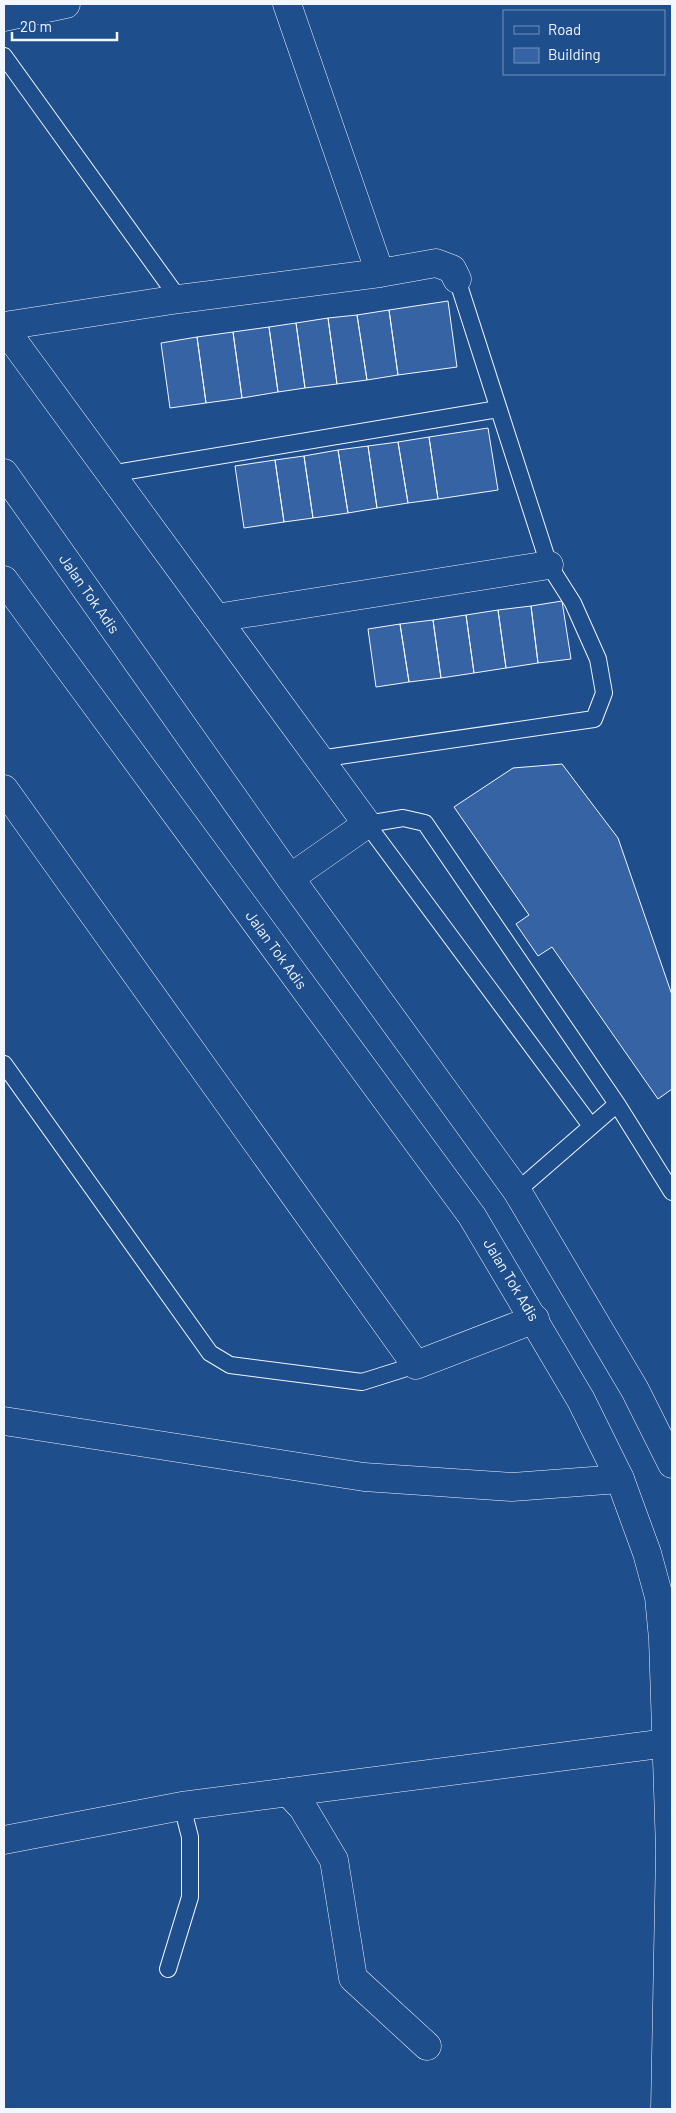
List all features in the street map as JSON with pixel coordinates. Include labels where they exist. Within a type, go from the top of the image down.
[{"type":"street","points":[[4,17],[66,4]]},
{"type":"street","points":[[287,4],[380,273]]},
{"type":"street","points":[[290,878],[367,824],[4,327],[179,300],[380,273],[436,263],[452,270],[457,279]]},
{"type":"street","name":"Jalan Tok Adis","points":[[4,473],[290,878],[517,1191],[635,1390],[672,1464]]},
{"type":"street","points":[[216,618],[549,566]]},
{"type":"street","name":"Jalan Tok Adis","points":[[4,580],[472,1216],[535,1319],[581,1400],[620,1479],[647,1554],[659,1597],[667,1743],[670,1850],[665,2109]]},
{"type":"street","points":[[4,789],[416,1365],[535,1319]]},
{"type":"street","points":[[4,1421],[364,1477],[512,1487],[620,1479]]},
{"type":"street","points":[[4,1840],[182,1806],[667,1743]]},
{"type":"street","points":[[288,1792],[303,1808],[334,1860],[353,1978],[427,2046]]},
{"type":"lane","points":[[4,56],[179,300]]},
{"type":"lane","points":[[319,759],[594,719],[604,693],[598,659],[574,603],[549,566],[457,279]]},
{"type":"lane","points":[[110,474],[498,409]]},
{"type":"lane","points":[[591,1126],[367,824],[403,818],[424,823],[617,1104],[672,1192]]},
{"type":"lane","points":[[4,1064],[210,1353],[230,1365],[362,1382],[416,1365]]},
{"type":"lane","points":[[517,1191],[617,1104]]},
{"type":"lane","points":[[168,1969],[190,1898],[190,1837],[182,1806]]},
{"type":"building","points":[[448,301],[457,367],[398,375],[389,310]]},
{"type":"building","points":[[389,310],[398,375],[367,380],[357,315]]},
{"type":"building","points":[[357,315],[367,380],[337,384],[328,318]]},
{"type":"building","points":[[328,318],[337,384],[305,388],[296,323]]},
{"type":"building","points":[[296,323],[305,388],[278,392],[269,327]]},
{"type":"building","points":[[269,327],[278,392],[242,398],[233,332]]},
{"type":"building","points":[[233,332],[242,398],[206,403],[197,337]]},
{"type":"building","points":[[197,337],[206,403],[170,408],[161,343]]},
{"type":"building","points":[[488,428],[498,490],[438,499],[429,437]]},
{"type":"building","points":[[429,437],[438,499],[408,503],[398,442]]},
{"type":"building","points":[[398,442],[408,503],[377,508],[368,446]]},
{"type":"building","points":[[368,446],[377,508],[348,513],[338,450]]},
{"type":"building","points":[[338,450],[348,513],[313,518],[304,456]]},
{"type":"building","points":[[304,456],[313,518],[284,522],[275,460]]},
{"type":"building","points":[[275,460],[284,522],[244,528],[235,466]]},
{"type":"building","points":[[562,601],[571,659],[538,663],[531,606]]},
{"type":"building","points":[[531,606],[538,663],[506,668],[498,610]]},
{"type":"building","points":[[498,610],[506,668],[474,673],[466,615]]},
{"type":"building","points":[[466,615],[474,673],[441,678],[433,620]]},
{"type":"building","points":[[433,620],[441,678],[409,682],[400,624]]},
{"type":"building","points":[[400,624],[409,682],[376,687],[368,629]]},
{"type":"building","points":[[562,764],[618,838],[672,995],[672,1089],[658,1099],[552,947],[538,956],[516,924],[529,915],[454,807],[513,768]]}]
